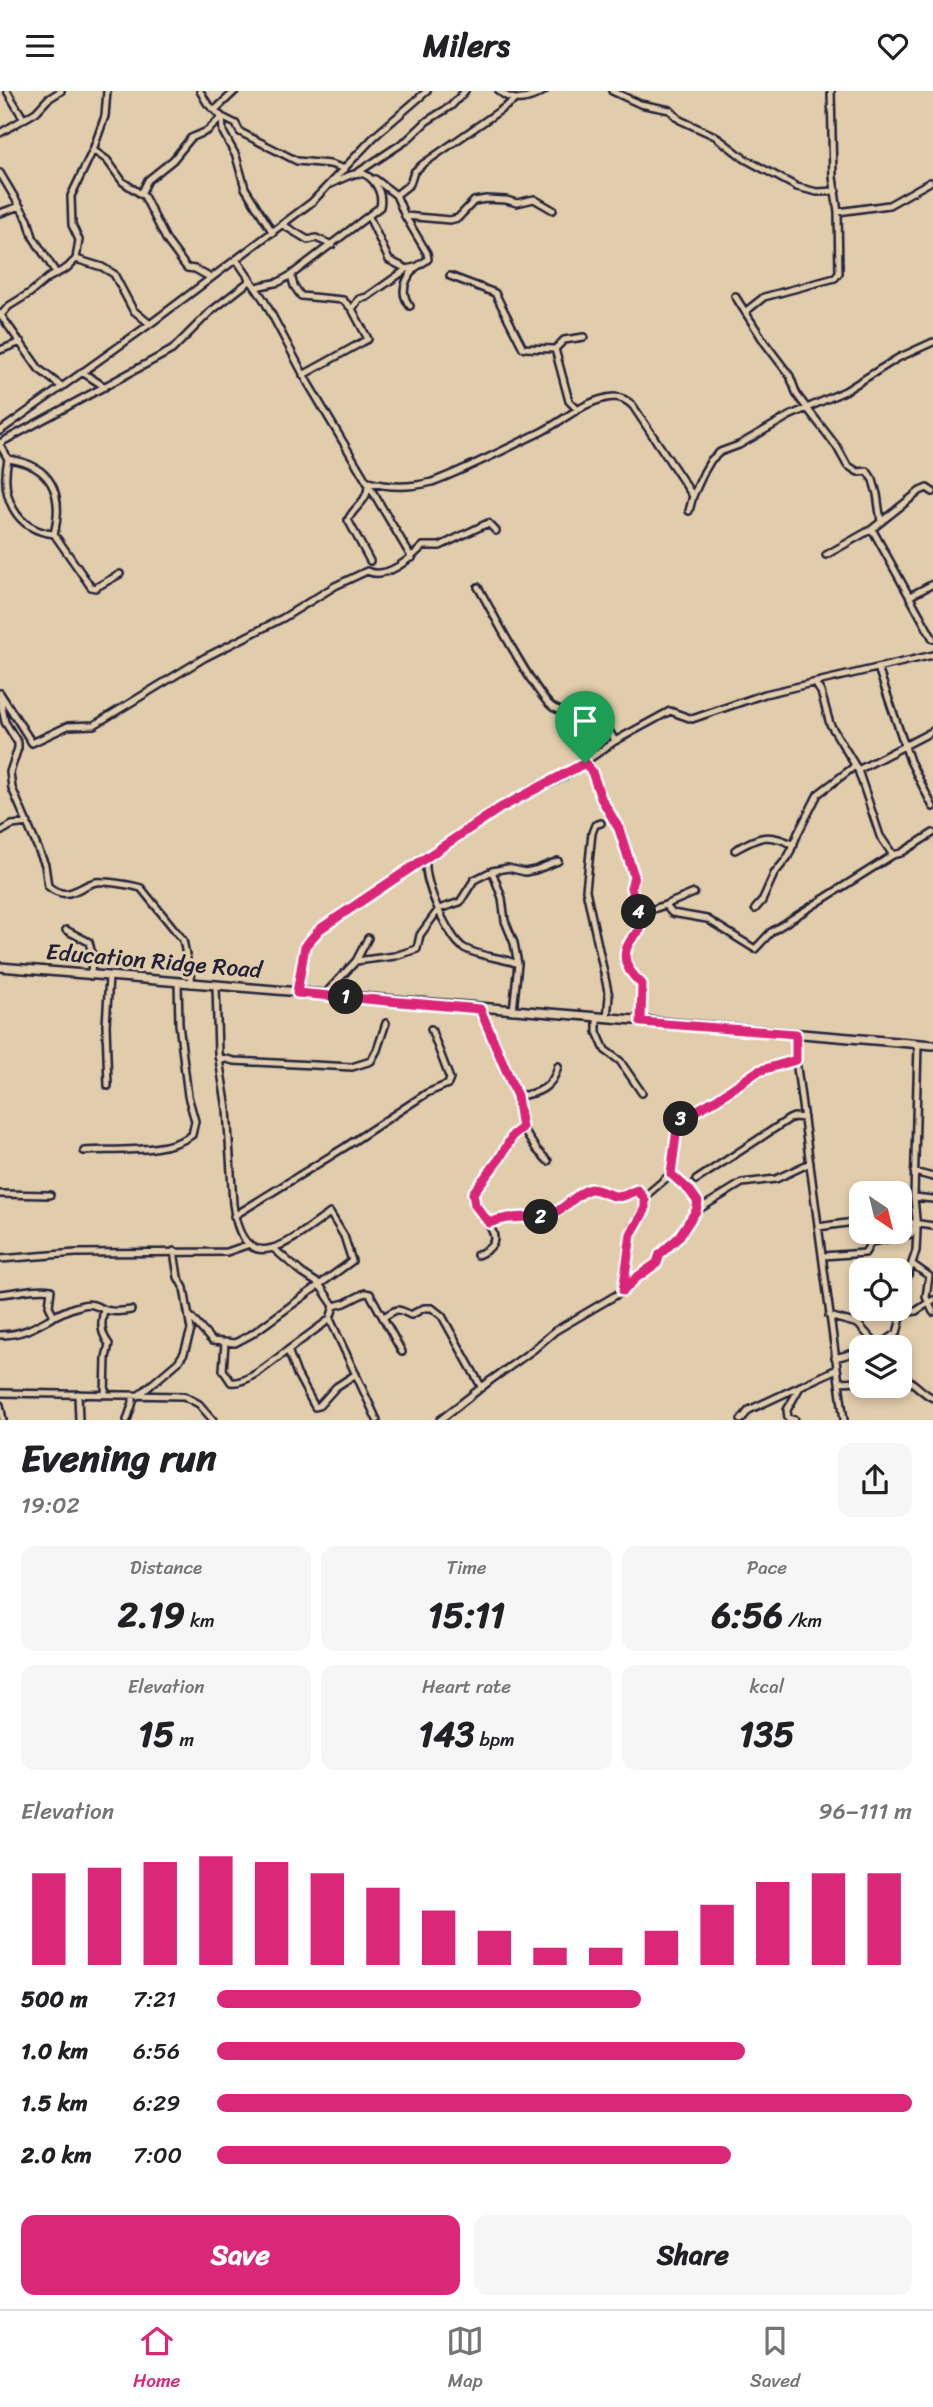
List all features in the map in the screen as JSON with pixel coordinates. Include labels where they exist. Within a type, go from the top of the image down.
[{"type":"main road","name":"Education Ridge Road","points":[[0,967],[933,1045]]},
{"type":"street","points":[[6,91],[23,118]]},
{"type":"street","points":[[0,133],[36,112],[48,99],[61,91]]},
{"type":"street","points":[[62,387],[39,369],[0,315],[76,259],[79,240],[72,225],[71,196],[93,150],[106,109],[107,91]]},
{"type":"street","points":[[200,91],[207,103],[222,117],[236,124],[240,132],[297,161],[330,164],[345,169]]},
{"type":"street","points":[[216,109],[235,91]]},
{"type":"street","points":[[415,91],[421,96]]},
{"type":"street","points":[[0,431],[150,324],[321,195],[375,136],[427,91]]},
{"type":"street","points":[[328,185],[356,173],[407,140],[465,91]]},
{"type":"street","points":[[499,91],[515,100],[528,99],[544,91]]},
{"type":"street","points":[[612,91],[640,104],[670,110],[680,120],[715,136],[745,159],[797,187],[817,192],[836,191]]},
{"type":"street","points":[[745,312],[764,296],[835,278],[839,273],[831,91]]},
{"type":"street","points":[[396,195],[410,184],[414,172],[423,164],[515,100]]},
{"type":"street","points":[[141,194],[148,180],[173,160],[191,138],[207,131],[222,117]]},
{"type":"street","points":[[222,117],[223,132],[236,156],[245,188],[273,233]]},
{"type":"street","points":[[93,150],[107,160],[123,182],[141,194],[167,241],[187,268],[195,269],[211,278]]},
{"type":"street","points":[[0,173],[28,220],[33,237],[56,273]]},
{"type":"street","points":[[352,309],[359,299],[367,297],[407,269],[428,259],[396,195],[369,175],[356,173]]},
{"type":"street","points":[[256,287],[279,282],[291,275],[380,207],[382,199],[369,175]]},
{"type":"street","points":[[838,212],[889,205],[930,182]]},
{"type":"street","points":[[405,216],[450,220],[458,218],[474,201],[486,199],[506,199],[517,203],[534,199],[553,210]]},
{"type":"street","points":[[0,213],[20,206]]},
{"type":"street","points":[[369,217],[389,260],[407,269]]},
{"type":"street","points":[[283,225],[308,240],[316,238],[332,245]]},
{"type":"street","points":[[76,259],[102,267],[114,274],[133,310],[150,324]]},
{"type":"street","points":[[236,259],[256,287],[303,375],[412,558]]},
{"type":"street","points":[[410,306],[403,292],[415,267]]},
{"type":"street","points":[[291,275],[301,296],[343,300],[352,309],[368,339],[303,375]]},
{"type":"street","points":[[450,276],[495,293],[523,348],[555,349],[564,340],[584,337]]},
{"type":"street","points":[[120,574],[95,588],[91,587],[54,534],[32,530],[14,512],[7,501],[3,486],[8,459],[0,444],[180,344],[210,312],[251,280]]},
{"type":"street","points":[[735,296],[790,376],[797,395],[847,464],[858,472],[867,471],[873,479],[881,521]]},
{"type":"street","points":[[0,350],[21,342]]},
{"type":"street","points":[[689,511],[693,496],[711,460],[720,452],[845,391],[898,358],[933,342]]},
{"type":"street","points":[[555,349],[569,401],[565,417]]},
{"type":"street","points":[[82,372],[105,387]]},
{"type":"street","points":[[368,482],[397,487],[414,487],[432,482],[542,431],[577,409],[611,397],[627,400],[693,496]]},
{"type":"street","points":[[569,401],[577,409]]},
{"type":"street","points":[[8,459],[34,466],[46,476],[54,488],[58,504],[54,534]]},
{"type":"street","points":[[368,482],[367,496],[348,520],[370,561]]},
{"type":"street","points":[[826,555],[872,529],[920,491],[927,488],[933,492]]},
{"type":"street","points":[[0,696],[32,743],[68,726],[94,725],[204,658],[283,618],[335,586],[367,571],[382,573],[412,558],[423,546],[440,546],[488,523],[496,531]]},
{"type":"street","points":[[872,529],[933,639]]},
{"type":"street","points":[[910,596],[933,584]]},
{"type":"street","points":[[478,587],[520,661],[551,707],[574,715],[596,707],[615,741]]},
{"type":"street","points":[[297,993],[305,946],[320,929],[500,808],[585,763],[615,741],[670,711],[692,719],[765,694],[933,655]]},
{"type":"street","points":[[878,668],[905,747],[919,782],[933,807]]},
{"type":"street","points":[[815,683],[821,692],[830,724],[857,768],[872,819],[893,855]]},
{"type":"street","points":[[0,696],[3,720],[18,748],[10,780],[45,865],[46,881],[53,891],[74,892],[97,882],[141,888],[183,940],[192,984]]},
{"type":"street","points":[[755,909],[767,891],[769,881],[782,867],[818,794],[857,768],[905,747],[933,731]]},
{"type":"street","points":[[585,763],[592,772],[601,798],[619,829],[634,876],[631,888],[639,914],[640,930],[629,939],[625,956],[627,968],[642,984],[641,1022]]},
{"type":"street","points":[[0,832],[12,825],[28,823]]},
{"type":"street","points":[[601,823],[596,825],[592,833],[586,890],[609,996],[607,1019]]},
{"type":"street","points":[[664,905],[672,913],[707,919],[755,949],[771,932],[933,833]]},
{"type":"street","points":[[735,850],[767,836],[777,837],[794,845]]},
{"type":"street","points":[[427,858],[425,872],[455,941],[463,948],[518,964]]},
{"type":"street","points":[[356,961],[377,960],[413,951],[425,926],[439,909],[460,902],[474,880],[492,871],[508,868],[524,872],[558,861]]},
{"type":"street","points":[[492,871],[502,898],[505,921],[514,943],[518,964],[513,1011]]},
{"type":"street","points":[[639,914],[694,893]]},
{"type":"street","points":[[66,930],[89,942],[92,954],[91,976]]},
{"type":"street","points":[[325,995],[356,961],[368,938]]},
{"type":"street","points":[[108,1086],[106,1025],[109,977]]},
{"type":"street","points":[[84,1151],[167,1146],[192,1135],[195,1121],[188,1096],[179,1024],[178,983]]},
{"type":"street","points":[[216,986],[218,1057],[227,1109],[234,1216],[247,1245]]},
{"type":"street","points":[[480,1009],[517,1096],[522,1128],[548,1161]]},
{"type":"street","points":[[597,1018],[597,1032],[605,1050],[620,1061],[642,1093]]},
{"type":"street","points":[[218,1057],[234,1061],[352,1067],[368,1063],[373,1058],[386,1023]]},
{"type":"street","points":[[234,1216],[427,1093],[448,1084],[450,1079],[431,1029]]},
{"type":"street","points":[[796,1034],[796,1060],[844,1420]]},
{"type":"street","points":[[918,1044],[914,1172],[916,1251],[912,1264],[929,1276],[926,1297],[933,1312]]},
{"type":"street","points":[[623,1291],[633,1228],[645,1210],[645,1200],[650,1192],[671,1174],[678,1121],[758,1071],[796,1060]]},
{"type":"street","points":[[517,1096],[542,1091],[553,1082],[558,1066]]},
{"type":"street","points":[[696,1180],[789,1119],[804,1118]]},
{"type":"street","points":[[477,1255],[494,1244],[494,1236],[489,1223],[475,1205],[473,1193],[500,1158],[513,1135],[522,1128]]},
{"type":"street","points":[[696,1211],[742,1183],[776,1179],[810,1163]]},
{"type":"street","points":[[914,1172],[933,1177]]},
{"type":"street","points":[[440,1420],[555,1331],[623,1291],[657,1263],[660,1254],[678,1238],[696,1211],[698,1202],[671,1174]]},
{"type":"street","points":[[489,1223],[514,1216],[525,1218],[548,1215],[561,1210],[591,1189],[623,1196],[638,1190],[645,1200]]},
{"type":"street","points":[[0,1194],[50,1195]]},
{"type":"street","points":[[914,1198],[933,1199]]},
{"type":"street","points":[[0,1259],[76,1253],[227,1252],[247,1245],[262,1251],[273,1248],[330,1213],[344,1236],[352,1261],[243,1340],[225,1343],[212,1341],[189,1315]]},
{"type":"street","points":[[912,1222],[933,1226]]},
{"type":"street","points":[[818,1227],[849,1223]]},
{"type":"street","points":[[823,1256],[865,1253],[872,1242],[911,1234],[916,1223]]},
{"type":"street","points":[[273,1248],[319,1284],[334,1306]]},
{"type":"street","points":[[127,1420],[135,1396],[178,1362],[184,1353],[191,1330],[174,1251]]},
{"type":"street","points":[[0,1294],[42,1288],[51,1290],[49,1306],[53,1314]]},
{"type":"street","points":[[334,1306],[365,1293],[370,1294],[401,1352]]},
{"type":"street","points":[[912,1312],[930,1302]]},
{"type":"street","points":[[0,1335],[39,1327],[53,1314],[85,1304],[96,1304],[104,1310],[114,1312],[131,1310]]},
{"type":"street","points":[[225,1343],[223,1370],[231,1382],[236,1384],[246,1380],[330,1319],[334,1306]]},
{"type":"street","points":[[384,1317],[397,1309],[411,1315],[424,1308],[432,1308],[442,1316],[482,1388]]},
{"type":"street","points":[[104,1310],[101,1323],[103,1336],[109,1344],[105,1395]]},
{"type":"street","points":[[829,1316],[858,1324],[866,1335]]},
{"type":"street","points":[[330,1319],[377,1420]]},
{"type":"street","points":[[288,1350],[297,1374],[315,1407],[356,1374]]},
{"type":"street","points":[[835,1358],[849,1354]]},
{"type":"street","points":[[741,1420],[748,1410],[837,1369]]},
{"type":"street","points":[[839,1381],[849,1381]]},
{"type":"street","points":[[912,1383],[933,1398]]},
{"type":"street","points":[[795,1420],[788,1418],[787,1410],[800,1387]]},
{"type":"street","points":[[0,1393],[184,1396],[199,1404],[213,1420]]},
{"type":"street","points":[[78,1394],[79,1420]]},
{"type":"street","points":[[0,1405],[4,1420]]},
{"type":"route","points":[[585,763],[592,772],[601,798],[619,829],[634,876],[631,888],[639,914],[640,930],[626,944],[625,956],[627,968],[642,984],[641,1022],[796,1034],[796,1060],[758,1071],[678,1121],[671,1174],[698,1202],[696,1211],[678,1238],[657,1257],[657,1263],[623,1291],[631,1234],[645,1210],[645,1200],[638,1190],[623,1196],[591,1189],[561,1210],[548,1215],[525,1218],[514,1216],[489,1223],[475,1205],[473,1193],[500,1158],[513,1135],[522,1128],[517,1096],[480,1009],[297,993],[305,946],[320,929],[500,808],[565,776],[585,763]]}]
